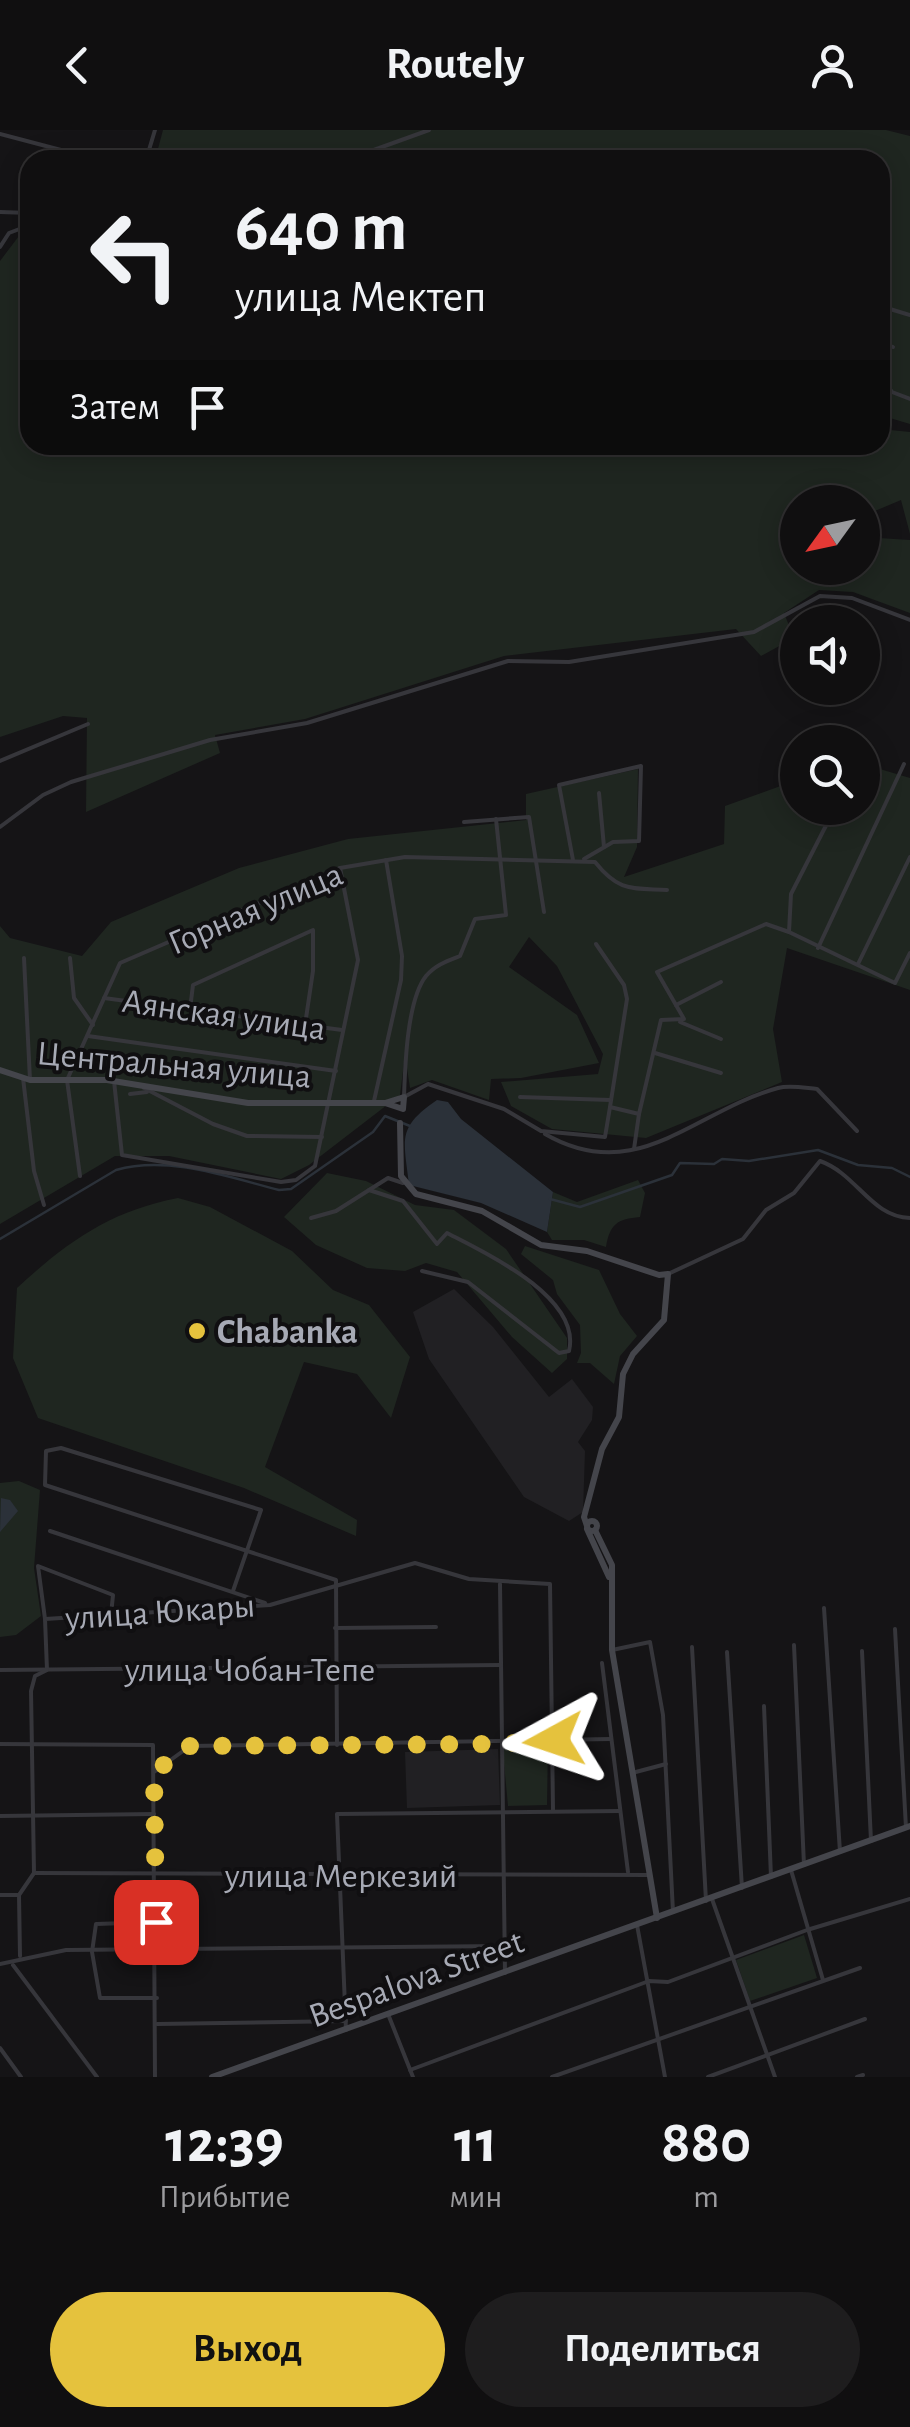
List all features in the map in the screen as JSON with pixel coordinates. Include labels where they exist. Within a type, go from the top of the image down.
[{"type":"main road","name":"Центральная улица","points":[[0,1070],[26,1079],[114,1081],[248,1103],[374,1102],[404,1109]]},
{"type":"main road","points":[[385,1104],[404,1097],[404,1109]]},
{"type":"main road","points":[[400,1123],[404,1183],[416,1194],[482,1211],[541,1246],[588,1251],[667,1276],[664,1320],[654,1336],[633,1354],[622,1374],[619,1417],[602,1449],[590,1525],[612,1565],[612,1650],[657,1918]]},
{"type":"main road","name":"Bespalova Street","points":[[212,2077],[908,1827]]},
{"type":"street","points":[[374,150],[429,130]]},
{"type":"street","points":[[0,134],[61,150]]},
{"type":"street","points":[[0,247],[10,233],[20,229]]},
{"type":"street","points":[[0,826],[44,795],[71,782],[210,740],[307,723],[508,661],[569,662],[754,632],[820,596],[852,598],[910,620]]},
{"type":"street","points":[[0,761],[88,724]]},
{"type":"street","points":[[818,948],[904,764]]},
{"type":"street","points":[[573,860],[559,785],[640,766],[639,842],[614,842],[581,860]]},
{"type":"street","points":[[598,793],[604,847]]},
{"type":"street","points":[[464,822],[529,817],[544,912]]},
{"type":"street","points":[[404,1097],[405,1063],[422,980],[436,966],[460,956],[475,918],[506,915],[496,819]]},
{"type":"street","points":[[789,932],[791,894],[826,825]]},
{"type":"street","points":[[858,964],[910,857]]},
{"type":"street","name":"Горная улица","points":[[67,1080],[120,963],[340,868],[430,858],[581,860]]},
{"type":"street","points":[[374,1102],[401,980],[402,956],[386,860]]},
{"type":"street","points":[[581,860],[595,862],[612,883],[624,888],[667,890]]},
{"type":"street","points":[[114,1081],[122,1156],[172,1160],[282,1182],[296,1180],[316,1166],[358,960],[340,868]]},
{"type":"street","points":[[680,1022],[684,1019],[658,972],[766,924],[895,983],[910,953]]},
{"type":"street","points":[[190,1009],[193,985],[313,930],[314,971],[305,1025]]},
{"type":"street","points":[[541,1132],[605,1137],[627,999],[624,985],[596,944]]},
{"type":"street","points":[[24,958],[26,1079],[34,1171],[44,1205]]},
{"type":"street","points":[[70,958],[74,998],[93,1025]]},
{"type":"street","points":[[676,1005],[721,982]]},
{"type":"street","name":"Аянская улица","points":[[104,998],[344,1030]]},
{"type":"street","points":[[634,1150],[661,1020],[680,1022],[721,1039]]},
{"type":"street","points":[[88,1036],[336,1071]]},
{"type":"street","points":[[654,1053],[720,1074]]},
{"type":"street","points":[[67,1080],[80,1176]]},
{"type":"street","points":[[404,1097],[428,1084],[504,1108],[541,1132],[594,1154],[634,1150],[676,1136],[781,1087],[817,1089],[857,1131]]},
{"type":"street","points":[[130,1094],[145,1089],[247,1136],[322,1137]]},
{"type":"street","points":[[520,1097],[610,1104],[639,1114]]},
{"type":"street","points":[[400,1123],[404,1109]]},
{"type":"street","points":[[667,1276],[743,1240],[766,1210],[794,1193],[820,1161],[848,1176],[884,1213],[910,1218]]},
{"type":"street","points":[[312,1218],[336,1211],[388,1178],[404,1183]]},
{"type":"street","points":[[369,1190],[403,1201],[438,1244],[447,1233],[523,1274],[561,1317],[570,1338],[569,1351],[559,1353],[468,1282],[422,1270]]},
{"type":"street","points":[[233,1591],[245,1551],[260,1510],[61,1448],[46,1451],[45,1485],[245,1551],[336,1580],[337,1745]]},
{"type":"street","points":[[50,1531],[270,1604]]},
{"type":"street","name":"улица Юкары","points":[[34,1873],[32,1690],[35,1676],[47,1670],[45,1619],[270,1604],[415,1563],[500,1584],[550,1584],[554,1740]]},
{"type":"street","points":[[45,1619],[38,1566],[113,1595],[111,1615]]},
{"type":"street","points":[[500,1584],[505,1973]]},
{"type":"street","points":[[824,1608],[840,1852]]},
{"type":"street","points":[[334,1628],[436,1627]]},
{"type":"street","points":[[895,1629],[908,1827]]},
{"type":"street","points":[[612,1650],[650,1642],[663,1715],[672,1912]]},
{"type":"street","points":[[794,1645],[804,1865]]},
{"type":"street","points":[[692,1647],[709,1900],[775,2077]]},
{"type":"street","points":[[862,1651],[871,1841]]},
{"type":"street","points":[[727,1652],[742,1888]]},
{"type":"street","points":[[602,1663],[628,1872]]},
{"type":"street","name":"улица Чобан-Тепе","points":[[0,1670],[501,1666]]},
{"type":"street","points":[[764,1706],[771,1877]]},
{"type":"street","points":[[154,1772],[190,1746],[500,1744],[611,1739]]},
{"type":"street","points":[[553,1810],[554,1740]]},
{"type":"street","points":[[0,1744],[147,1743],[156,1751],[155,2077]]},
{"type":"street","points":[[631,1773],[666,1764]]},
{"type":"street","points":[[157,2024],[346,2026],[338,1814],[505,1809],[620,1811]]},
{"type":"street","points":[[0,1816],[154,1814]]},
{"type":"street","points":[[790,1870],[823,1980]]},
{"type":"street","points":[[20,1956],[19,1895],[34,1873]]},
{"type":"street","name":"улица Меркезий","points":[[34,1873],[648,1875]]},
{"type":"street","points":[[0,1895],[19,1895]]},
{"type":"street","points":[[410,2070],[649,1981],[668,1982],[807,1930],[910,1900]]},
{"type":"street","points":[[156,1922],[96,1924],[92,1952],[100,1998],[156,1998]]},
{"type":"street","points":[[636,1925],[664,2077]]},
{"type":"street","points":[[0,1964],[12,1963],[20,1956],[92,1952],[505,1946]]},
{"type":"street","points":[[12,1963],[97,2077]]},
{"type":"street","points":[[552,2077],[860,1968]]},
{"type":"street","points":[[388,2014],[412,2077]]},
{"type":"street","points":[[708,2077],[865,2019]]},
{"type":"street","points":[[0,2048],[22,2077]]},
{"type":"shaded area","points":[[163,130],[886,130],[910,136],[910,424],[890,418],[890,150],[158,150]]},
{"type":"shaded area","points":[[20,235],[20,455],[890,455],[890,430],[910,432],[910,534],[901,500],[880,509],[880,485],[780,485],[780,585],[880,585],[880,538],[910,540],[910,613],[853,592],[819,590],[796,605],[780,605],[780,646],[761,656],[736,629],[504,656],[305,719],[215,735],[220,753],[86,812],[87,718],[63,716],[0,737],[0,261]]},
{"type":"shaded area","points":[[638,769],[637,847],[624,877],[724,844],[725,806],[780,786],[780,825],[880,825],[880,769],[910,778],[910,990],[787,948],[773,1029],[782,1082],[646,1138],[552,1129],[511,1106],[501,1082],[598,1074],[603,1054],[557,966],[529,937],[509,967],[577,1015],[599,1063],[521,1078],[491,1079],[489,1100],[432,1080],[410,1088],[405,1055],[400,1095],[309,1165],[281,1179],[169,1156],[115,1156],[0,1224],[0,926],[10,938],[82,956],[111,922],[239,868],[348,839],[526,820],[526,794]]},
{"type":"shaded area","points":[[437,1100],[448,1102],[461,1119],[553,1192],[547,1232],[481,1203],[409,1185],[406,1136],[415,1119]]},
{"type":"shaded area","points":[[327,1173],[366,1181],[415,1205],[454,1210],[506,1249],[567,1338],[567,1359],[552,1373],[512,1337],[457,1272],[426,1263],[405,1271],[367,1268],[316,1245],[284,1217]]},
{"type":"shaded area","points":[[638,1180],[645,1193],[640,1217],[616,1224],[606,1247],[584,1240],[552,1240],[547,1232],[553,1192],[577,1202]]},
{"type":"shaded area","points":[[178,1198],[210,1207],[292,1251],[333,1290],[369,1305],[410,1357],[391,1418],[357,1374],[304,1362],[265,1467],[357,1520],[356,1536],[244,1488],[38,1418],[13,1358],[17,1288],[54,1256],[110,1220]]},
{"type":"shaded area","points":[[525,1246],[599,1270],[620,1314],[637,1336],[620,1356],[614,1384],[590,1363],[577,1363],[581,1353],[580,1325],[557,1294],[553,1280],[521,1254]]},
{"type":"shaded area","points":[[454,1289],[493,1327],[549,1397],[572,1379],[593,1407],[592,1420],[578,1442],[585,1451],[583,1512],[569,1521],[524,1497],[429,1359],[413,1312]]},
{"type":"shaded area","points":[[19,1481],[40,1490],[34,1568],[41,1616],[16,1635],[0,1637],[0,1483]]},
{"type":"shaded area","points":[[1,1498],[10,1500],[18,1511],[0,1532]]},
{"type":"shaded area","points":[[548,1743],[547,1805],[508,1806],[503,1752],[507,1745]]},
{"type":"shaded area","points":[[498,1749],[500,1805],[407,1808],[405,1752]]},
{"type":"shaded area","points":[[804,1935],[817,1978],[750,2001],[736,1960]]},
{"type":"waterway","points":[[0,1239],[116,1170],[177,1166],[279,1190],[291,1189],[373,1132],[385,1116],[410,1126]]},
{"type":"waterway","points":[[550,1199],[580,1207],[672,1175],[680,1163],[749,1161],[818,1150],[858,1165],[892,1168],[910,1177]]},
{"type":"place","name":"Chabanka","points":[[197,1331]]},
{"type":"route","points":[[156,1922],[154,1772],[190,1746],[500,1744],[554,1740]]}]
